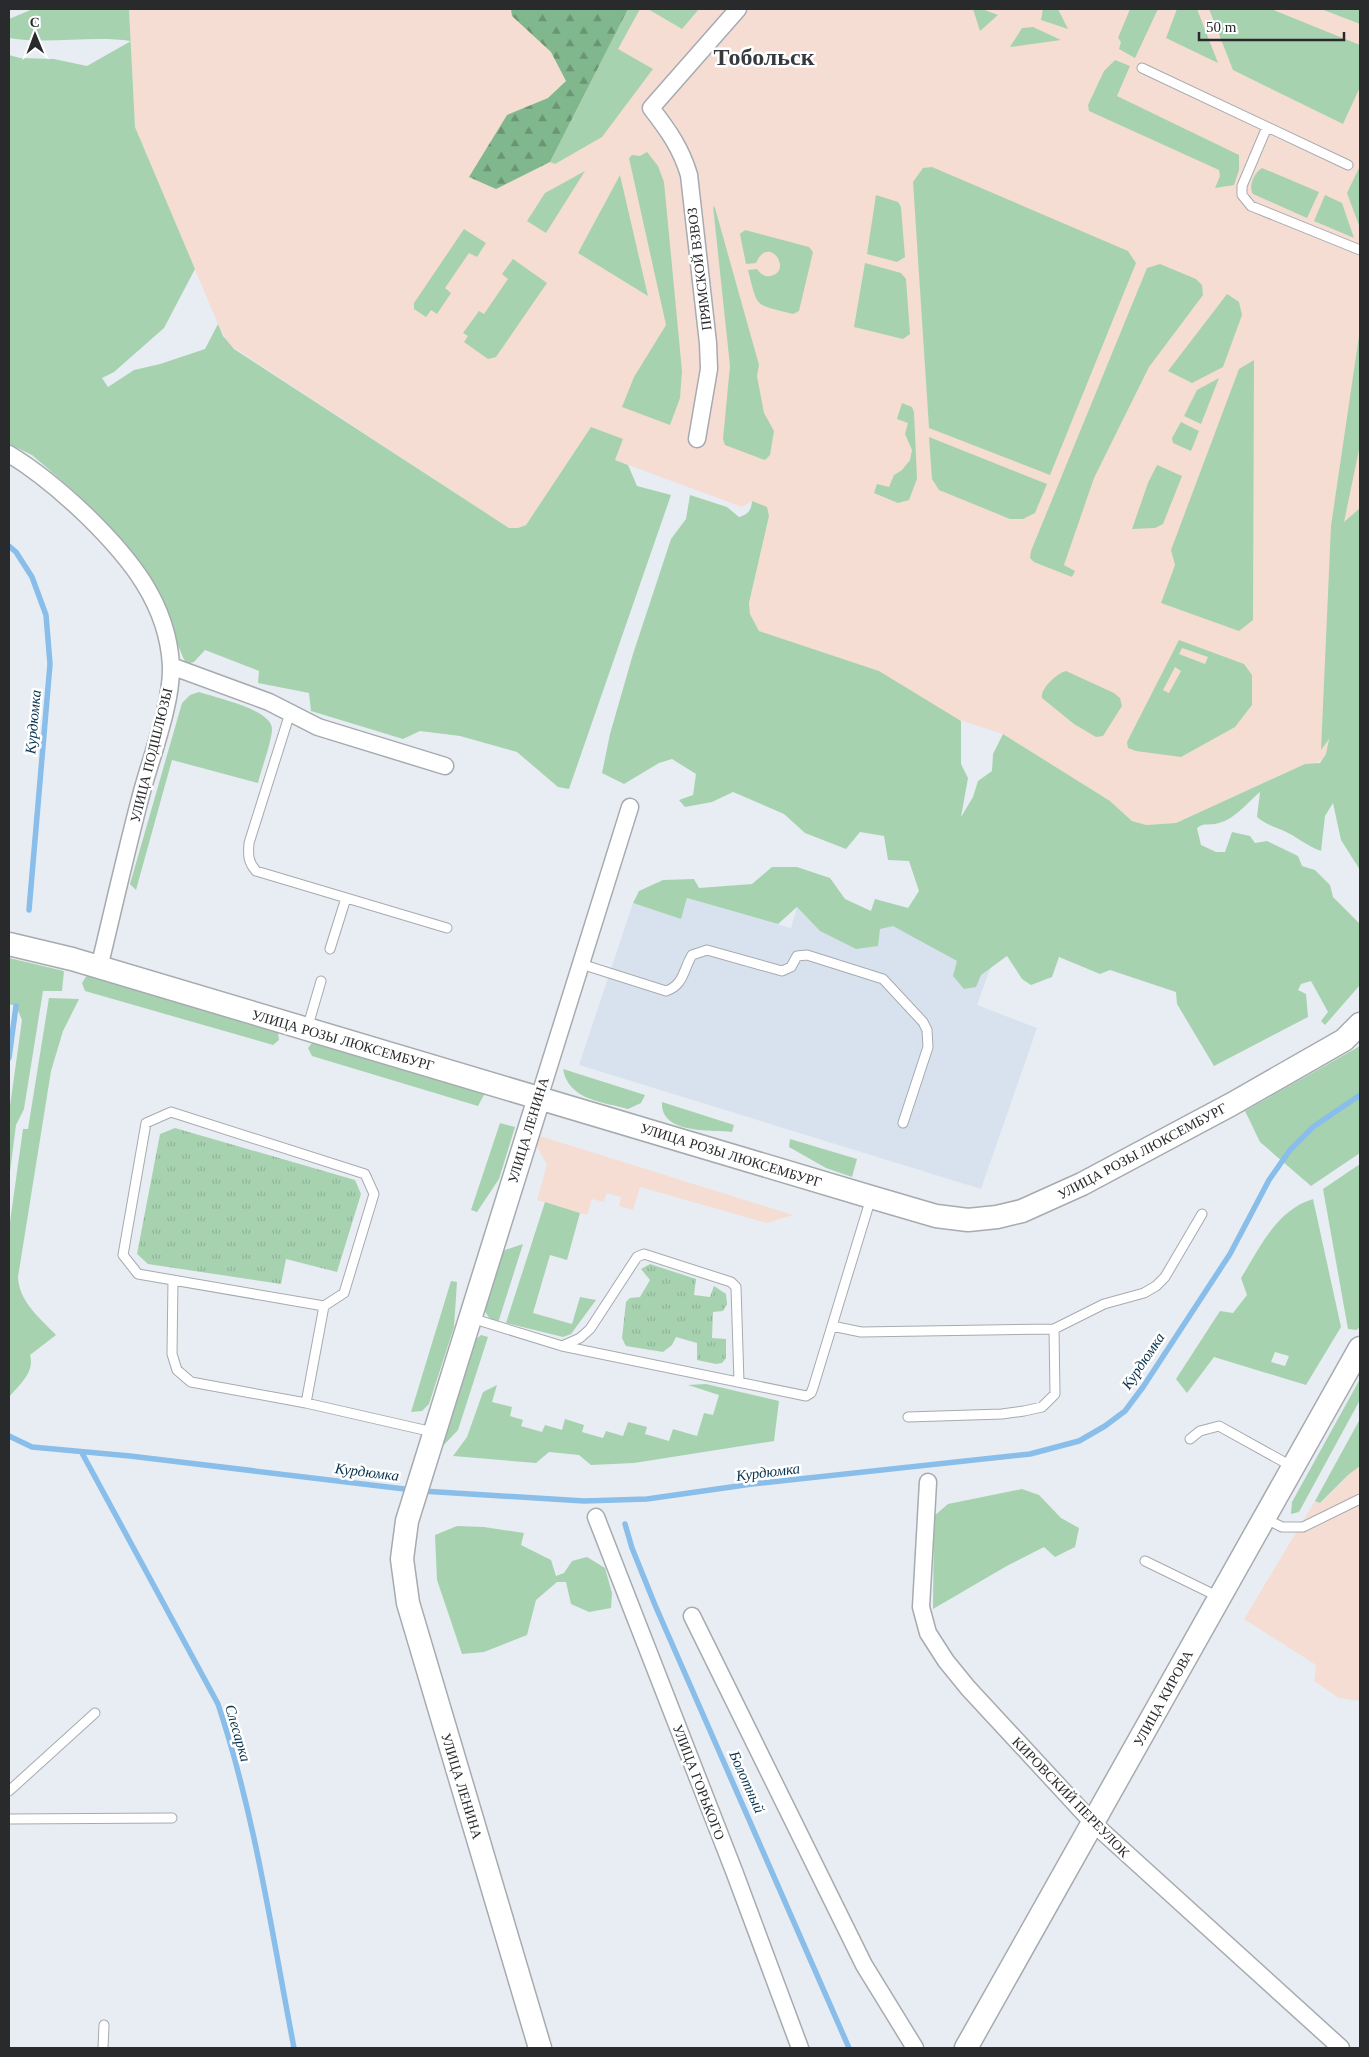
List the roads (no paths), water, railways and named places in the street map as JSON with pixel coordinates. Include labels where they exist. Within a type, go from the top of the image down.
[{"type":"main road","name":"УЛИЦА РОЗЫ ЛЮКСЕМБУРГ","points":[[9,944],[72,960],[936,1216],[968,1220],[997,1217],[1022,1211],[1090,1180],[1232,1104],[1352,1036],[1360,1024]]},
{"type":"main road","name":"УЛИЦА ЛЕНИНА","points":[[539,1098],[433,1432],[407,1521],[402,1559],[408,1603],[540,2048]]},
{"type":"main road","name":"УЛИЦА КИРОВА","points":[[966,2048],[1360,1348]]},
{"type":"street","name":"ПРЯМСКОЙ ВЗВОЗ","points":[[697,439],[708,378],[708,343],[689,175],[683,155],[672,135],[651,108],[738,9]]},
{"type":"street","name":"УЛИЦА ПОДШЛЮЗЫ","points":[[9,454],[49,481],[122,552],[148,587],[160,613],[168,642],[171,666],[167,700],[132,827],[99,968]]},
{"type":"street","points":[[171,666],[269,702],[318,727],[445,766]]},
{"type":"street","name":"УЛИЦА ЛЕНИНА","points":[[539,1098],[630,807]]},
{"type":"street","name":"КИРОВСКИЙ ПЕРЕУЛОК","points":[[928,1482],[922,1607],[928,1633],[946,1662],[1093,1823],[1341,2048]]},
{"type":"street","name":"УЛИЦА ГОРЬКОГО","points":[[596,1517],[734,1871],[800,2048]]},
{"type":"street","points":[[692,1616],[864,1966],[915,2048]]},
{"type":"lane","points":[[1142,68],[1348,165]]},
{"type":"lane","points":[[1267,127],[1242,186],[1242,195],[1251,206],[1360,250]]},
{"type":"lane","points":[[290,713],[250,843],[248,856],[251,865],[256,871],[447,928]]},
{"type":"lane","points":[[330,950],[346,898]]},
{"type":"lane","points":[[581,964],[666,991],[675,988],[681,981],[692,955],[707,950],[782,971],[791,967],[797,956],[807,955],[883,979],[923,1022],[929,1039],[904,1123]]},
{"type":"lane","points":[[306,1029],[321,981]]},
{"type":"lane","points":[[171,1112],[364,1174],[374,1194],[344,1294],[324,1306],[173,1280],[138,1274],[123,1255],[146,1123],[171,1112]]},
{"type":"lane","points":[[470,1318],[562,1346],[801,1396],[811,1393],[871,1197]]},
{"type":"lane","points":[[832,1326],[861,1332],[1054,1329],[1104,1304],[1144,1293],[1156,1286],[1165,1277],[1202,1214]]},
{"type":"lane","points":[[562,1346],[580,1338],[590,1329],[637,1257],[644,1254],[731,1282],[736,1287],[739,1382]]},
{"type":"lane","points":[[173,1280],[172,1354],[177,1370],[191,1382],[306,1403],[433,1432]]},
{"type":"lane","points":[[306,1403],[324,1306]]},
{"type":"lane","points":[[908,1417],[1002,1414],[1042,1407],[1055,1394],[1054,1329]]},
{"type":"lane","points":[[1190,1439],[1200,1431],[1219,1426],[1293,1468]]},
{"type":"lane","points":[[1264,1518],[1282,1527],[1303,1527],[1360,1500]]},
{"type":"lane","points":[[1145,1561],[1220,1597]]},
{"type":"lane","points":[[9,1791],[95,1713]]},
{"type":"lane","points":[[9,1819],[172,1818]]},
{"type":"lane","points":[[103,2048],[104,2025]]},
{"type":"waterway","name":"Курдюмка","points":[[9,546],[16,552],[32,577],[46,615],[50,664],[29,910]]},
{"type":"waterway","name":"Курдюмка","points":[[9,1058],[16,1006]]},
{"type":"waterway","name":"Курдюмка","points":[[422,1491],[584,1501],[647,1499],[752,1484],[1030,1454],[1079,1441],[1105,1426],[1125,1411],[1143,1387],[1230,1254],[1269,1180],[1290,1150],[1313,1127],[1360,1095]]},
{"type":"waterway","name":"Курдюмка","points":[[9,1436],[32,1447],[130,1456],[413,1490]]},
{"type":"waterway","name":"Слесарка","points":[[82,1453],[218,1704],[253,1832],[294,2048]]},
{"type":"waterway","name":"Болотный","points":[[625,1524],[632,1548],[655,1605],[849,2048]]},
{"type":"district","name":"Тобольск","points":[[764,57]]}]
